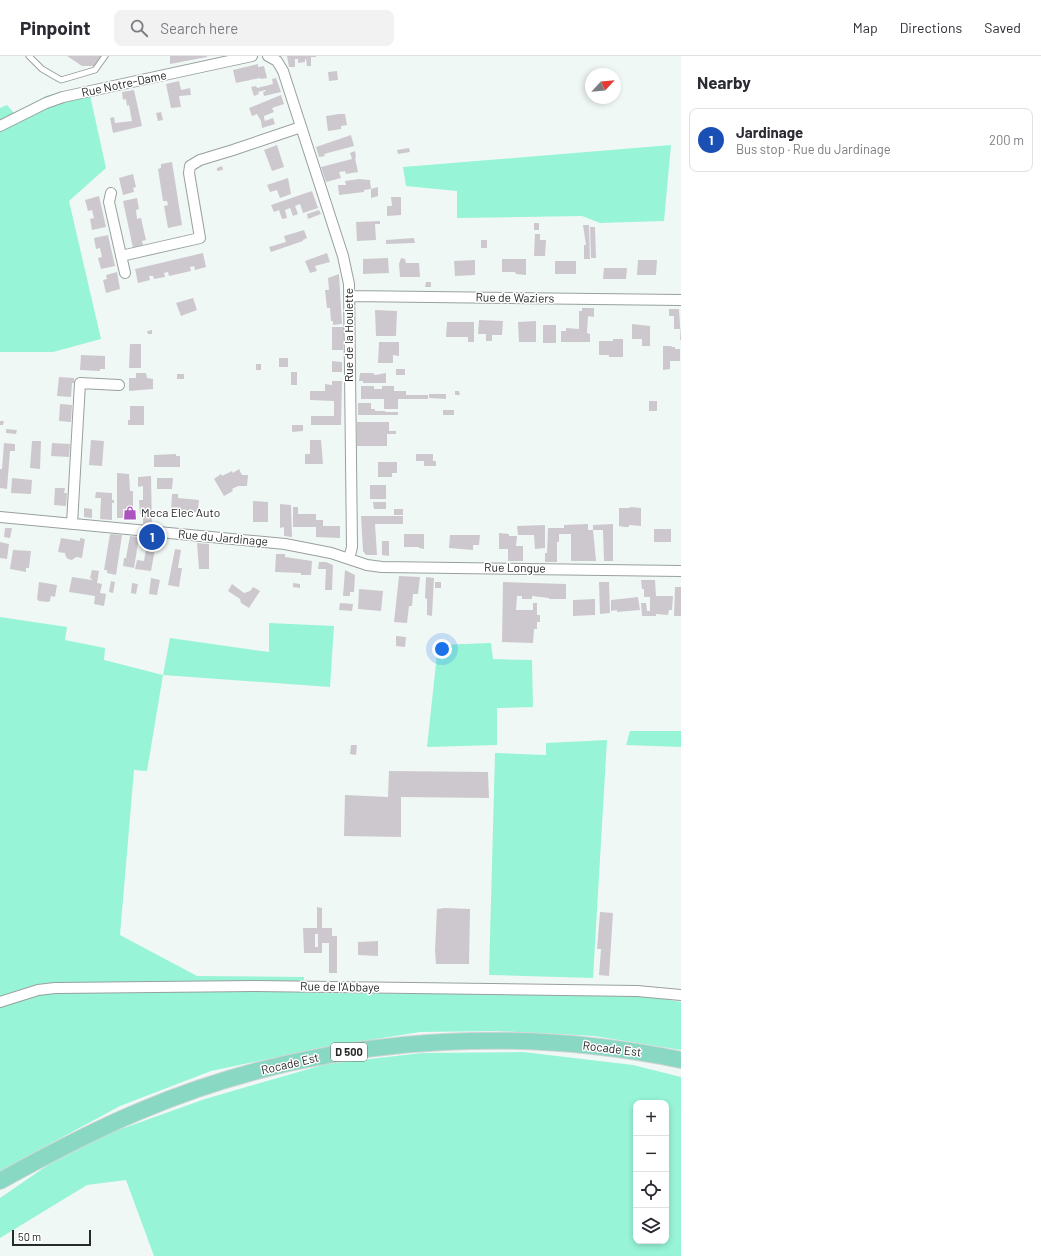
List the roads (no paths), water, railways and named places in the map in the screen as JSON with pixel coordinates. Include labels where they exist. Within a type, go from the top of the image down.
[{"type":"main road","name":"Rocade Est","points":[[35,1163],[104,1128],[162,1102],[239,1077],[296,1061],[365,1049],[424,1043],[507,1040],[605,1047],[681,1060]]},
{"type":"main road","name":"D 500","points":[[0,1181],[35,1163]]},
{"type":"main road","name":"D 500","points":[[0,1191],[35,1163]]},
{"type":"street","name":"Rue Notre-Dame","points":[[0,126],[46,103],[63,97],[252,56]]},
{"type":"street","name":"Rue de la Houlette","points":[[268,56],[274,58],[280,66],[301,126],[344,261],[349,284],[352,547],[349,559]]},
{"type":"street","points":[[121,256],[200,238],[189,173],[190,166],[196,162],[301,126]]},
{"type":"street","points":[[110,193],[109,202],[125,273]]},
{"type":"street","name":"Rue de Waziers","points":[[350,296],[681,300]]},
{"type":"street","points":[[72,524],[80,383],[119,385]]},
{"type":"street","name":"Rue du Jardinage","points":[[0,517],[285,544],[317,550],[349,559]]},
{"type":"street","name":"Rue Longue","points":[[349,559],[366,565],[382,567],[681,570]]},
{"type":"street","name":"Rue de l'Abbaye","points":[[0,1002],[38,990],[63,988],[255,986],[637,991],[681,995]]},
{"type":"lane","points":[[29,56],[42,69],[61,80],[95,70],[104,56]]},
{"type":"place","name":"Meca Elec Auto","points":[[130,513]]},
{"type":"place","name":"Jardinage","points":[[152,537]]}]
